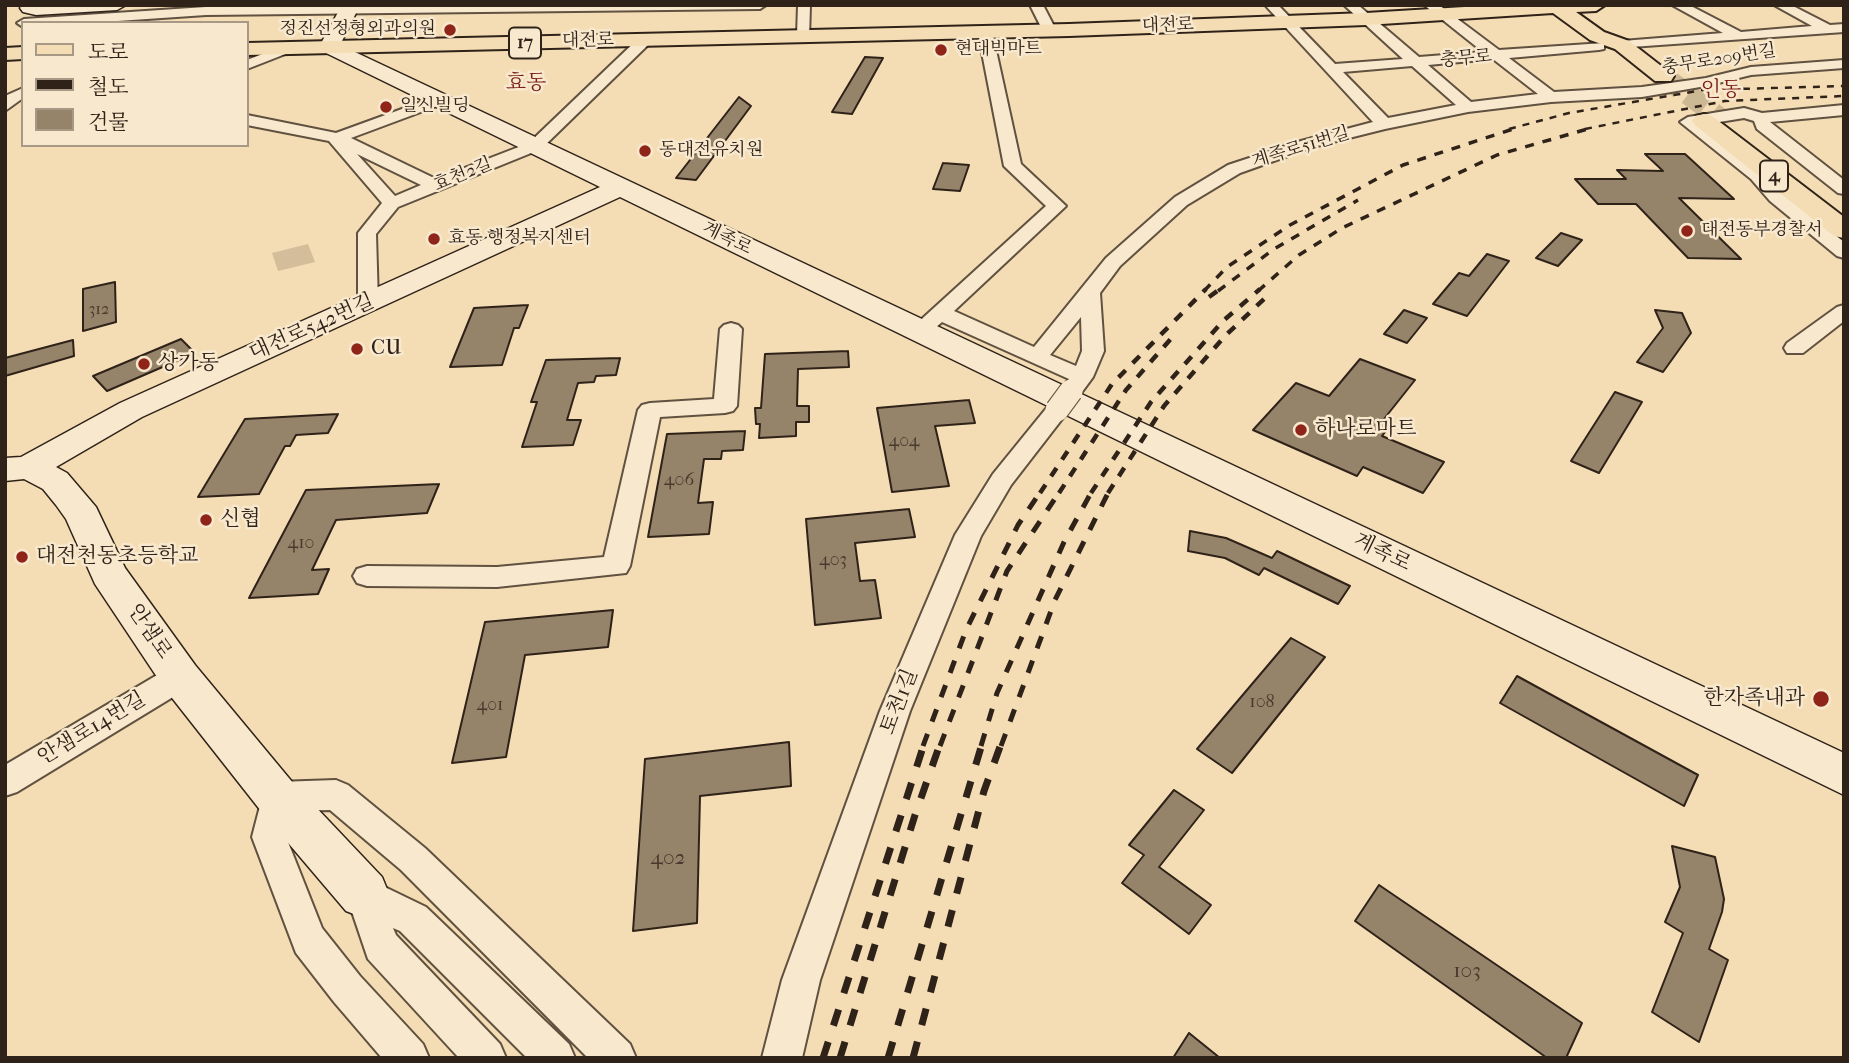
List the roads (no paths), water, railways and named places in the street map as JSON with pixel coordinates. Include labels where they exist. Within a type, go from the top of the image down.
[{"type":"main road","points":[[27,15],[36,10],[117,5]]},
{"type":"main road","name":"대전로","points":[[248,49],[1049,30],[1366,19],[1436,10],[1596,5]]},
{"type":"main road","points":[[329,47],[351,7]]},
{"type":"main road","name":"충무로","points":[[1556,7],[1649,81]]},
{"type":"main road","points":[[5,22],[76,8]]},
{"type":"main road","name":"충무로","points":[[1598,41],[1622,45],[1649,81]]},
{"type":"main road","points":[[369,66],[372,59],[380,53],[404,46]]},
{"type":"main road","name":"계족로","points":[[329,47],[621,187],[930,322],[1844,775]]},
{"type":"main road","name":"4","points":[[1724,118],[1844,210]]},
{"type":"main road","name":"4","points":[[1724,118],[1844,230]]},
{"type":"main road","name":"대전로542번길","points":[[17,468],[131,411],[621,187]]},
{"type":"main road","name":"안샘로","points":[[17,468],[55,481],[76,506],[109,574],[180,677],[277,797],[364,894]]},
{"type":"street","points":[[279,10],[296,5]]},
{"type":"street","points":[[5,22],[27,15],[351,7],[760,5]]},
{"type":"street","points":[[804,5],[804,36]]},
{"type":"street","points":[[1036,5],[1049,30]]},
{"type":"street","points":[[1271,5],[1384,124]]},
{"type":"street","points":[[1350,5],[1468,107]]},
{"type":"street","points":[[1678,5],[1800,67]]},
{"type":"street","points":[[1780,5],[1837,28],[1844,36]]},
{"type":"street","points":[[1436,10],[1551,97]]},
{"type":"street","points":[[1622,45],[1837,28]]},
{"type":"street","points":[[985,32],[1013,166],[1057,205],[930,322],[1036,358],[1070,393],[1093,351],[1090,293]]},
{"type":"street","points":[[535,146],[645,40]]},
{"type":"street","name":"충무로","points":[[1332,69],[1496,57],[1598,41]]},
{"type":"street","points":[[248,65],[288,48]]},
{"type":"street","name":"충무로209번길","points":[[1649,81],[1706,82],[1751,71],[1844,64]]},
{"type":"street","name":"계족로51번길","points":[[1090,293],[1113,262],[1181,201],[1234,169],[1384,124],[1468,107],[1649,81]]},
{"type":"street","points":[[337,138],[440,100]]},
{"type":"street","points":[[1844,110],[1688,122],[1757,175],[1776,197],[1844,252]]},
{"type":"street","points":[[1762,118],[1763,126],[1844,189]]},
{"type":"street","points":[[248,120],[337,138],[436,186]]},
{"type":"street","points":[[337,138],[338,144],[391,203],[368,233],[368,303]]},
{"type":"street","name":"효천2길","points":[[391,203],[535,146]]},
{"type":"street","points":[[1036,358],[1090,293]]},
{"type":"street","points":[[1795,348],[1844,311]]},
{"type":"street","points":[[367,576],[497,577],[616,566],[650,410],[725,406],[731,329]]},
{"type":"street","name":"토천1길","points":[[782,1058],[801,980],[895,711],[968,535],[1002,481],[1070,393]]},
{"type":"street","name":"안샘로14번길","points":[[5,782],[180,677]]},
{"type":"street","points":[[409,1058],[347,989],[309,940],[269,837],[277,797],[336,795],[413,859],[617,1058]]},
{"type":"street","points":[[364,894],[381,946],[486,1058]]},
{"type":"street","points":[[364,894],[413,919],[555,1058]]},
{"type":"tunnel","points":[[1663,76],[1724,121]]},
{"type":"railway","points":[[1509,129],[1569,113],[1703,90],[1844,86]]},
{"type":"railway","points":[[1585,129],[1725,101],[1844,96]]},
{"type":"railway","points":[[1204,291],[1227,267],[1290,225],[1403,165],[1516,128]]},
{"type":"railway","points":[[1258,291],[1299,255],[1342,228],[1497,155],[1591,128]]},
{"type":"railway","points":[[1218,291],[1274,249],[1358,200]]},
{"type":"railway","points":[[1040,493],[1112,384],[1206,289]]},
{"type":"railway","points":[[1209,297],[1220,289]]},
{"type":"railway","points":[[1091,493],[1151,402],[1223,321],[1260,289]]},
{"type":"railway","points":[[1108,493],[1164,406],[1225,336],[1264,299]]},
{"type":"railway","points":[[1059,493],[1126,390],[1176,333]]},
{"type":"railway","points":[[923,746],[966,630],[1018,525],[1041,491]]},
{"type":"railway","points":[[940,746],[1007,571],[1060,491]]},
{"type":"railway","points":[[981,746],[997,693],[1064,542],[1092,491]]},
{"type":"railway","points":[[1001,746],[1055,600],[1108,493]]},
{"type":"railway","points":[[823,1058],[924,744]]},
{"type":"railway","points":[[840,1058],[915,815],[940,744]]},
{"type":"railway","points":[[888,1058],[982,744]]},
{"type":"railway","points":[[913,1058],[984,791],[1001,744]]},
{"type":"place","name":"정진선정형외과의원","points":[[450,30]]},
{"type":"place","name":"현대빅마트","points":[[941,50]]},
{"type":"place","name":"일신빌딩","points":[[386,107]]},
{"type":"place","name":"동대전유치원","points":[[645,151]]},
{"type":"place","name":"대전동부경찰서","points":[[1687,231]]},
{"type":"place","name":"효동 행정복지센터","points":[[434,239]]},
{"type":"place","name":"CU","points":[[357,349]]},
{"type":"place","name":"상가동","points":[[144,364]]},
{"type":"place","name":"하나로마트","points":[[1301,430]]},
{"type":"place","name":"신협","points":[[206,520]]},
{"type":"place","name":"대전천동초등학교","points":[[22,557]]},
{"type":"place","name":"한가족내과","points":[[1821,699]]},
{"type":"district","name":"효동","points":[[526,84]]},
{"type":"district","name":"인동","points":[[1721,91]]}]
